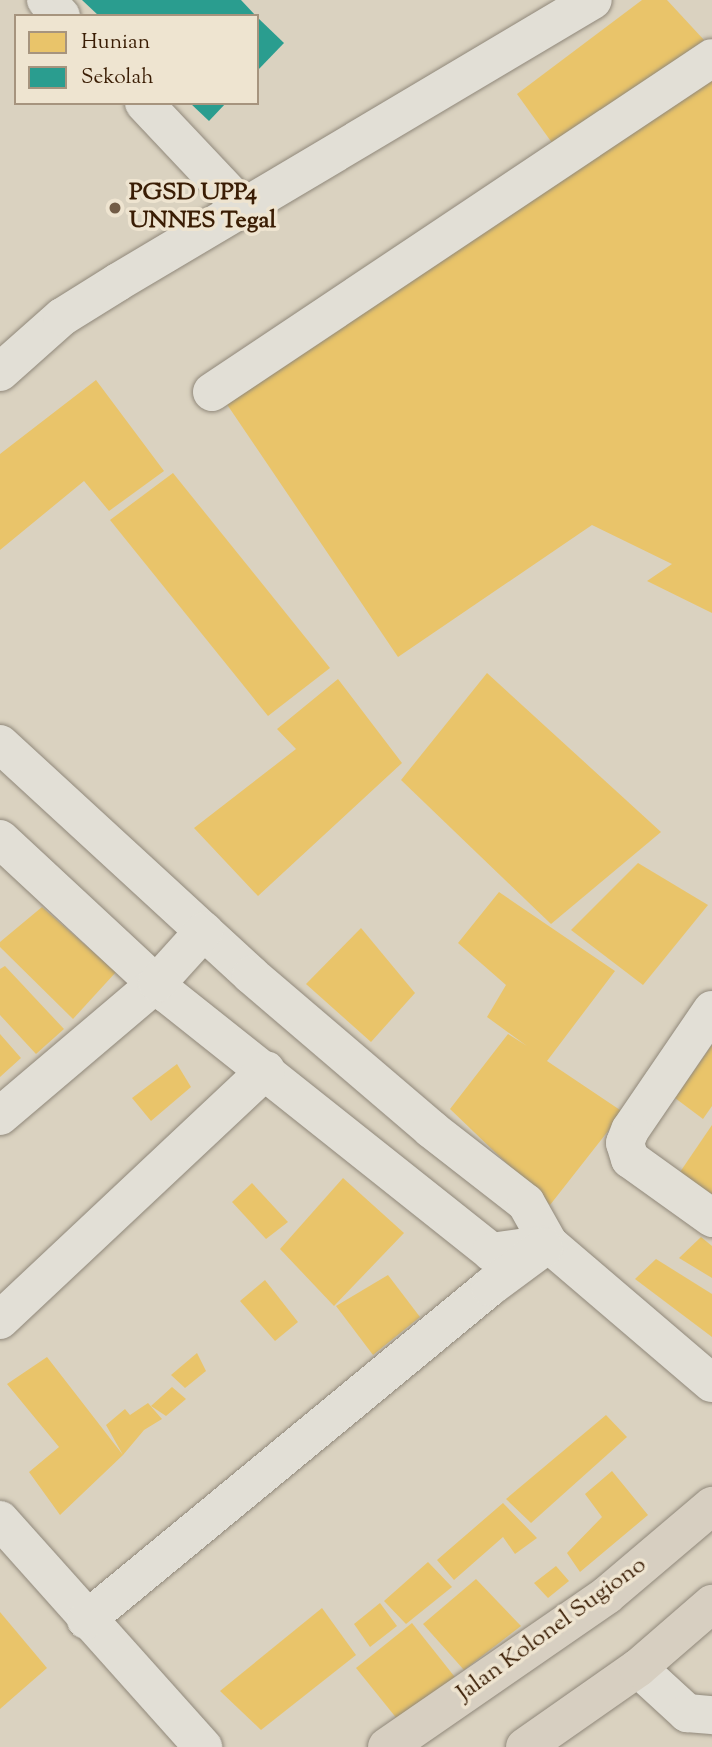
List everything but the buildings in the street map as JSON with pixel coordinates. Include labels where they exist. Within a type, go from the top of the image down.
[{"type":"highway","name":"Jalan Kolonel Sugiono","points":[[387,1747],[607,1595],[712,1506]]},
{"type":"highway","points":[[525,1747],[638,1668],[712,1604]]},
{"type":"street","points":[[46,0],[59,14]]},
{"type":"street","points":[[0,372],[62,317],[242,207],[593,0]]},
{"type":"street","points":[[212,392],[712,58]]},
{"type":"street","points":[[146,105],[242,207]]},
{"type":"street","points":[[0,744],[204,931],[431,1129],[526,1203],[549,1244],[712,1383]]},
{"type":"street","points":[[0,839],[156,983],[491,1252],[549,1244]]},
{"type":"street","points":[[0,1116],[156,983],[204,931]]},
{"type":"street","points":[[712,1010],[630,1130],[625,1143],[630,1159],[712,1218]]},
{"type":"street","points":[[0,1320],[265,1070]]},
{"type":"street","points":[[86,1620],[490,1287],[549,1244]]},
{"type":"street","points":[[0,1520],[86,1620],[203,1747]]},
{"type":"street","points":[[638,1668],[687,1713],[712,1715]]},
{"type":"place","name":"PGSD UPP4 UNNES Tegal","points":[[115,208]]}]
